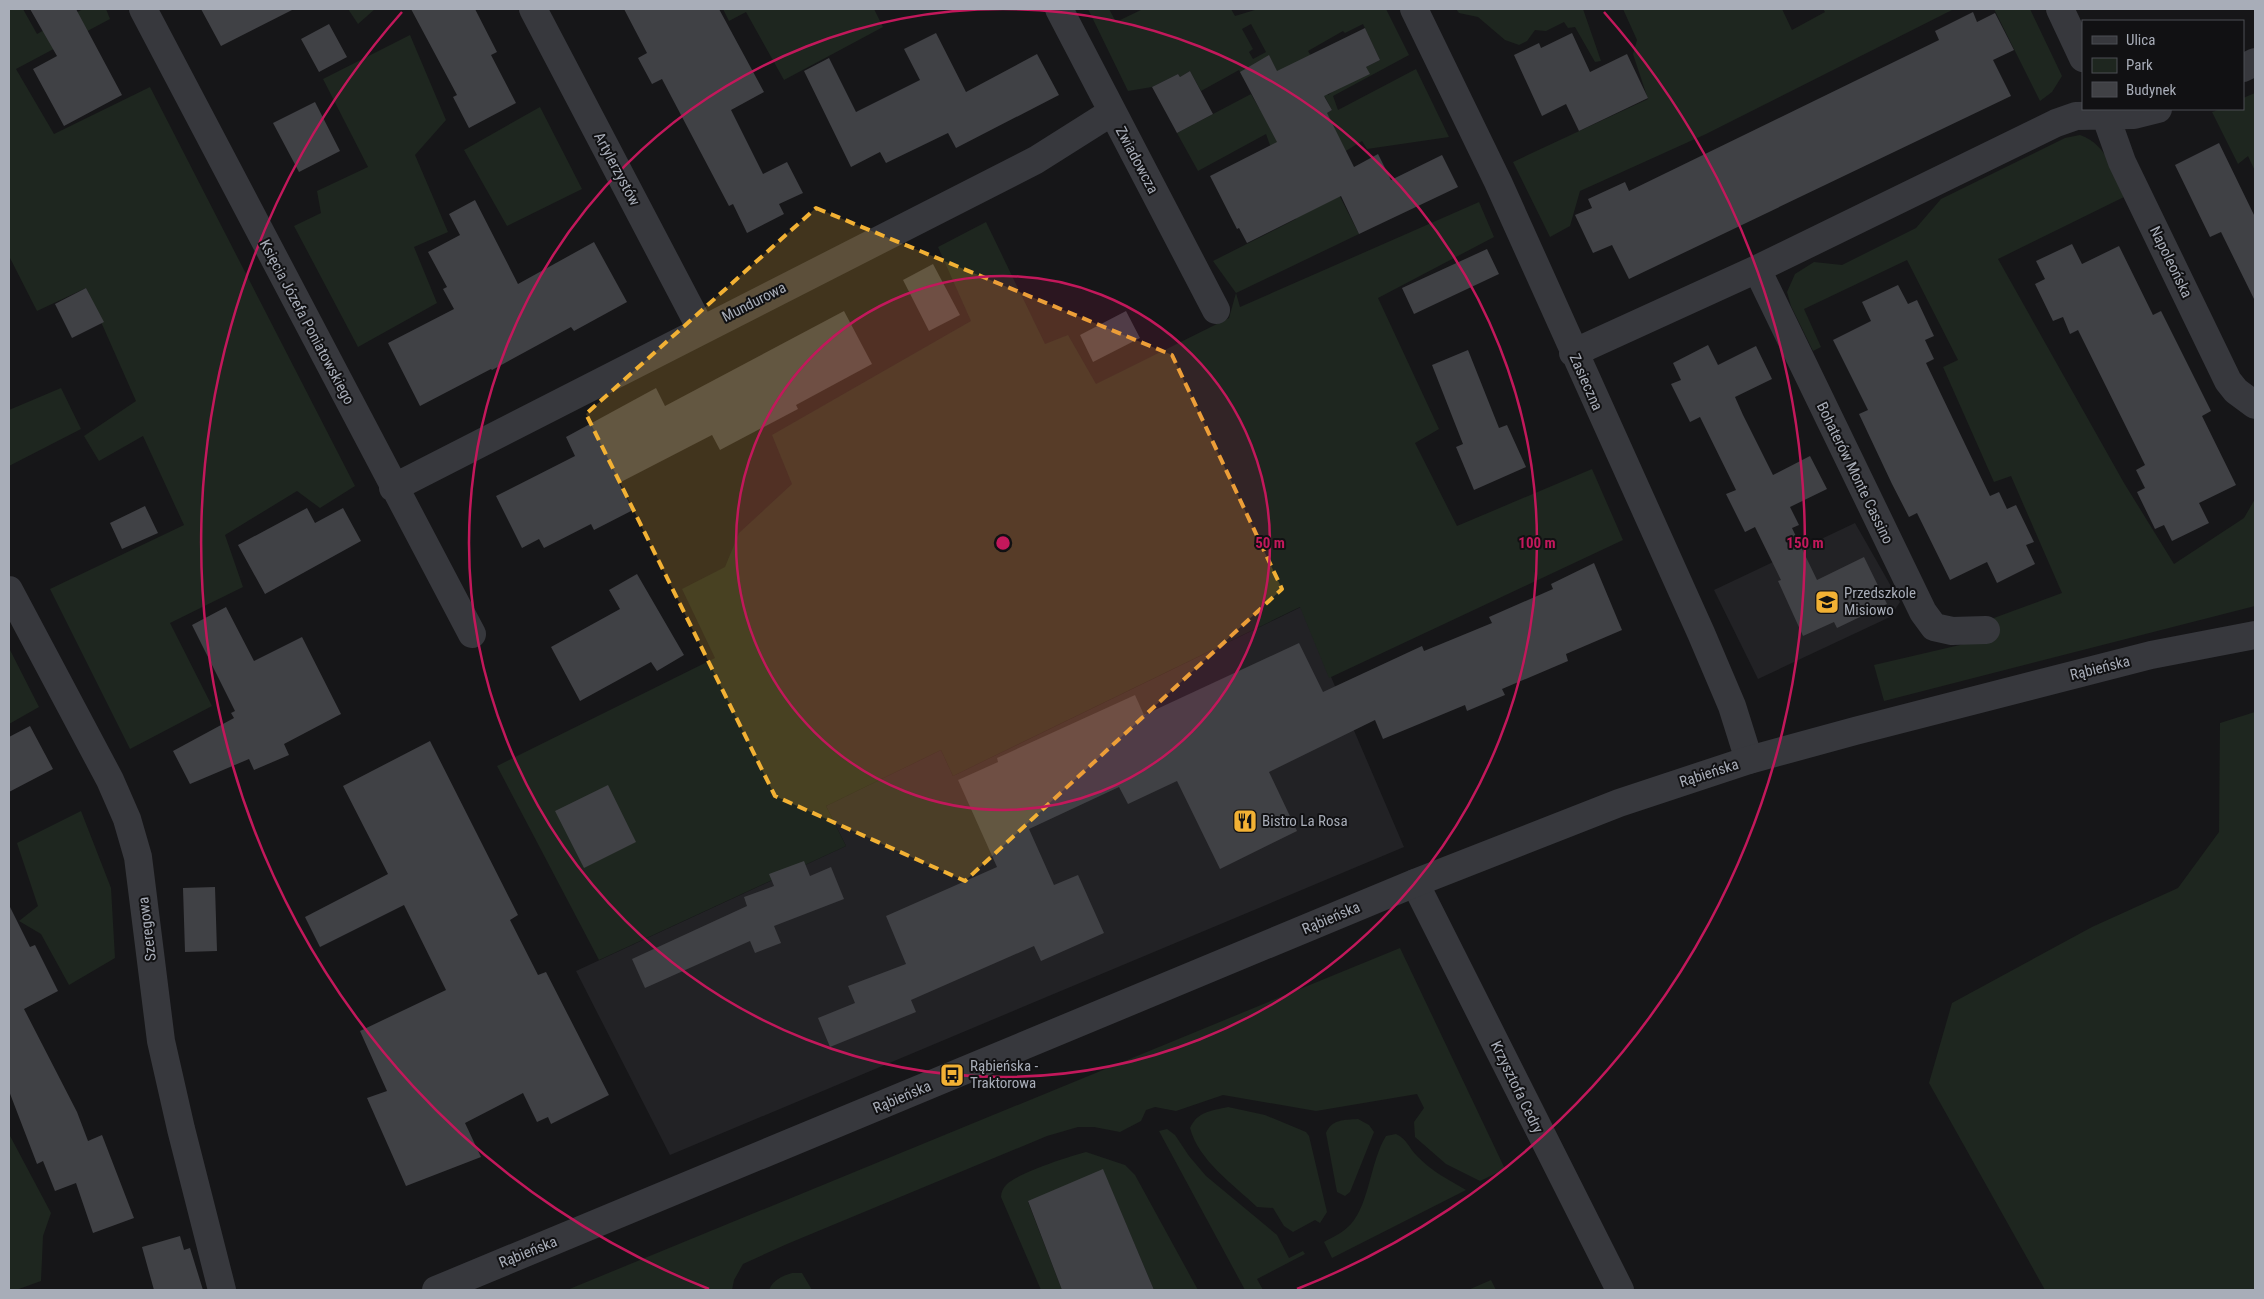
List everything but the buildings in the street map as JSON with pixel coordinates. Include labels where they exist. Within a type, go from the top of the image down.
[{"type":"street","name":"Księcia Józefa Poniatowskiego","points":[[143,9],[393,488],[472,634]]},
{"type":"street","name":"Artylerzystów","points":[[532,9],[701,328]]},
{"type":"street","name":"Zwiadowcza","points":[[1059,9],[1216,310]]},
{"type":"street","name":"Zasieczna","points":[[1414,9],[1498,182],[1573,353],[1714,663],[1732,706],[1748,760]]},
{"type":"street","points":[[2060,9],[2082,56]]},
{"type":"street","points":[[1573,353],[1757,269],[2056,124],[2076,116],[2104,112],[2134,115],[2154,110]]},
{"type":"street","name":"Mundurowa","points":[[393,488],[701,328],[1036,160],[1112,112]]},
{"type":"street","name":"Napoleońska","points":[[2104,112],[2122,162],[2228,381],[2236,391],[2255,405]]},
{"type":"street","name":"Bohaterów Monte Cassino","points":[[1757,269],[1923,612],[1934,628],[1952,631],[1986,630]]},
{"type":"street","name":"Szeregowa","points":[[9,590],[110,780],[127,819],[138,857],[161,1041],[181,1129],[222,1290]]},
{"type":"street","name":"Rąbieńska","points":[[436,1290],[1415,883],[1619,803],[1748,760],[2142,657],[2255,635]]},
{"type":"street","name":"Krzysztofa Cedry","points":[[1415,883],[1620,1290]]},
{"type":"highlighted area","points":[[816,208],[1172,355],[1282,589],[965,881],[775,796],[586,414]]},
{"type":"shaded area","points":[[1855,523],[1900,602],[1890,617],[1758,679],[1714,590]]},
{"type":"shaded area","points":[[1301,607],[1404,847],[670,1155],[576,971],[846,846],[826,806],[941,750],[953,776]]},
{"type":"green space","points":[[9,9],[23,9],[37,34],[83,9],[106,9],[110,19],[16,69],[54,134],[150,87],[355,486],[320,508],[297,491],[225,535],[243,587],[170,623],[212,706],[130,749],[50,589],[184,525],[143,436],[99,461],[84,436],[136,401],[86,288],[37,311],[9,256]]},
{"type":"green space","points":[[348,9],[375,9],[358,24]]},
{"type":"green space","points":[[723,9],[874,9],[883,27],[784,80],[746,12],[729,21]]},
{"type":"green space","points":[[1088,9],[1109,9],[1116,22],[1143,9],[1231,9],[1235,16],[1258,9],[1386,9],[1409,55],[1333,96],[1338,110],[1416,69],[1449,137],[1367,149],[1362,141],[1341,154],[1331,179],[1359,234],[1236,293],[1213,261],[1296,219],[1266,134],[1198,171],[1177,133],[1251,94],[1259,108],[1286,94],[1243,78],[1239,70],[1201,91],[1190,71],[1180,77],[1178,74],[1152,87],[1128,91]],"holes":[[[1251,24],[1266,52],[1253,59],[1249,52],[1253,49],[1242,29]],[[1363,24],[1380,60],[1366,67],[1328,95],[1323,87],[1328,83],[1308,51],[1343,31],[1345,33]],[[1325,97],[1332,110],[1327,113],[1297,112]]]},
{"type":"green space","points":[[1456,9],[1583,9],[1601,61],[1595,62],[1575,27],[1568,28],[1564,22],[1546,31],[1535,30],[1527,41],[1519,45],[1505,40],[1478,17],[1459,13]]},
{"type":"green space","points":[[1623,9],[1782,9],[1792,30],[1825,12],[1823,9],[1954,9],[1706,134],[1580,191],[1570,226],[1550,237],[1513,162],[1648,99],[1633,54],[1637,40]]},
{"type":"green space","points":[[1994,9],[2030,9],[2062,76],[2052,92],[2040,101]]},
{"type":"green space","points":[[410,35],[446,120],[415,155],[448,232],[414,247],[437,303],[358,347],[294,226],[321,213],[317,191],[368,167],[323,79]]},
{"type":"green space","points":[[2255,93],[2255,171],[2248,156],[2238,164],[2212,112],[2217,110],[2244,110],[2244,98]]},
{"type":"green space","points":[[540,107],[582,189],[507,226],[464,150]]},
{"type":"green space","points":[[2080,135],[2097,145],[2103,152],[2113,169],[2124,197],[1998,259],[2124,483],[2174,564],[2244,518],[2255,499],[2255,606],[1884,701],[1874,665],[1977,641],[1983,622],[2062,593],[2011,476],[1994,482],[1943,367],[1958,360],[1907,260],[1804,309],[1821,347],[1813,351],[1791,306],[1787,292],[1795,274],[1814,262],[1842,265],[1916,228],[1941,199],[2065,138]]},
{"type":"green space","points":[[1479,202],[1494,237],[1378,298],[1439,429],[1415,443],[1457,526],[1592,469],[1623,540],[1329,678],[1300,607],[953,776],[941,750],[826,806],[846,846],[599,960],[497,766],[715,658],[682,589],[725,567],[739,533],[792,484],[772,435],[971,321],[938,247],[986,222],[1045,344],[1068,335],[1096,384],[1229,318],[1236,293],[1240,307]]},
{"type":"green space","points":[[61,388],[81,429],[9,466],[9,410]]},
{"type":"green space","points":[[9,648],[39,707],[9,724]]},
{"type":"green space","points":[[2255,712],[2255,1290],[2045,1290],[1929,1083],[1952,1003],[2092,927],[2178,888],[2219,832],[2220,723]]},
{"type":"green space","points":[[81,811],[111,888],[115,958],[69,985],[41,934],[19,921],[38,906],[17,843]]},
{"type":"green space","points":[[1400,948],[1505,1169],[1480,1181],[1446,1164],[1415,1137],[1414,1122],[1424,1108],[1417,1094],[1316,1111],[1223,1095],[1176,1111],[1155,1107],[1146,1110],[1141,1121],[1120,1132],[1094,1127],[1078,1127],[1047,1136],[743,1264],[734,1280],[732,1290],[567,1290]]},
{"type":"green space","points":[[1228,1107],[1265,1115],[1306,1132],[1309,1136],[1327,1212],[1320,1223],[1315,1220],[1293,1232],[1284,1226],[1273,1208],[1257,1207],[1218,1171],[1201,1151],[1194,1140],[1190,1128],[1193,1122],[1201,1115]]},
{"type":"green space","points":[[1358,1119],[1369,1125],[1374,1132],[1350,1192],[1345,1196],[1337,1192],[1326,1133],[1335,1123],[1343,1120]]},
{"type":"green space","points":[[1167,1129],[1175,1135],[1206,1176],[1277,1235],[1289,1258],[1303,1251],[1305,1254],[1257,1279],[1263,1290],[1245,1290],[1159,1131]]},
{"type":"green space","points":[[9,1134],[51,1213],[43,1236],[41,1281],[16,1290],[9,1290]]},
{"type":"green space","points":[[1396,1134],[1403,1138],[1417,1156],[1428,1166],[1466,1190],[1332,1258],[1324,1242],[1345,1229],[1357,1215],[1381,1146],[1386,1136]]},
{"type":"green space","points":[[1086,1152],[1125,1165],[1135,1175],[1198,1290],[1154,1290],[1103,1170],[1028,1202],[1062,1290],[1041,1290],[1001,1197],[1002,1192],[1007,1184],[1022,1175]]},
{"type":"green space","points":[[792,1273],[802,1273],[812,1290],[769,1290],[778,1279]]},
{"type":"green space","points":[[1491,1280],[1496,1290],[1468,1290]]},
{"type":"place","name":"Przedszkole Misiowo","points":[[1827,602]]},
{"type":"place","name":"Bistro La Rosa","points":[[1245,821]]},
{"type":"place","name":"Rąbieńska - Traktorowa","points":[[952,1075]]}]
